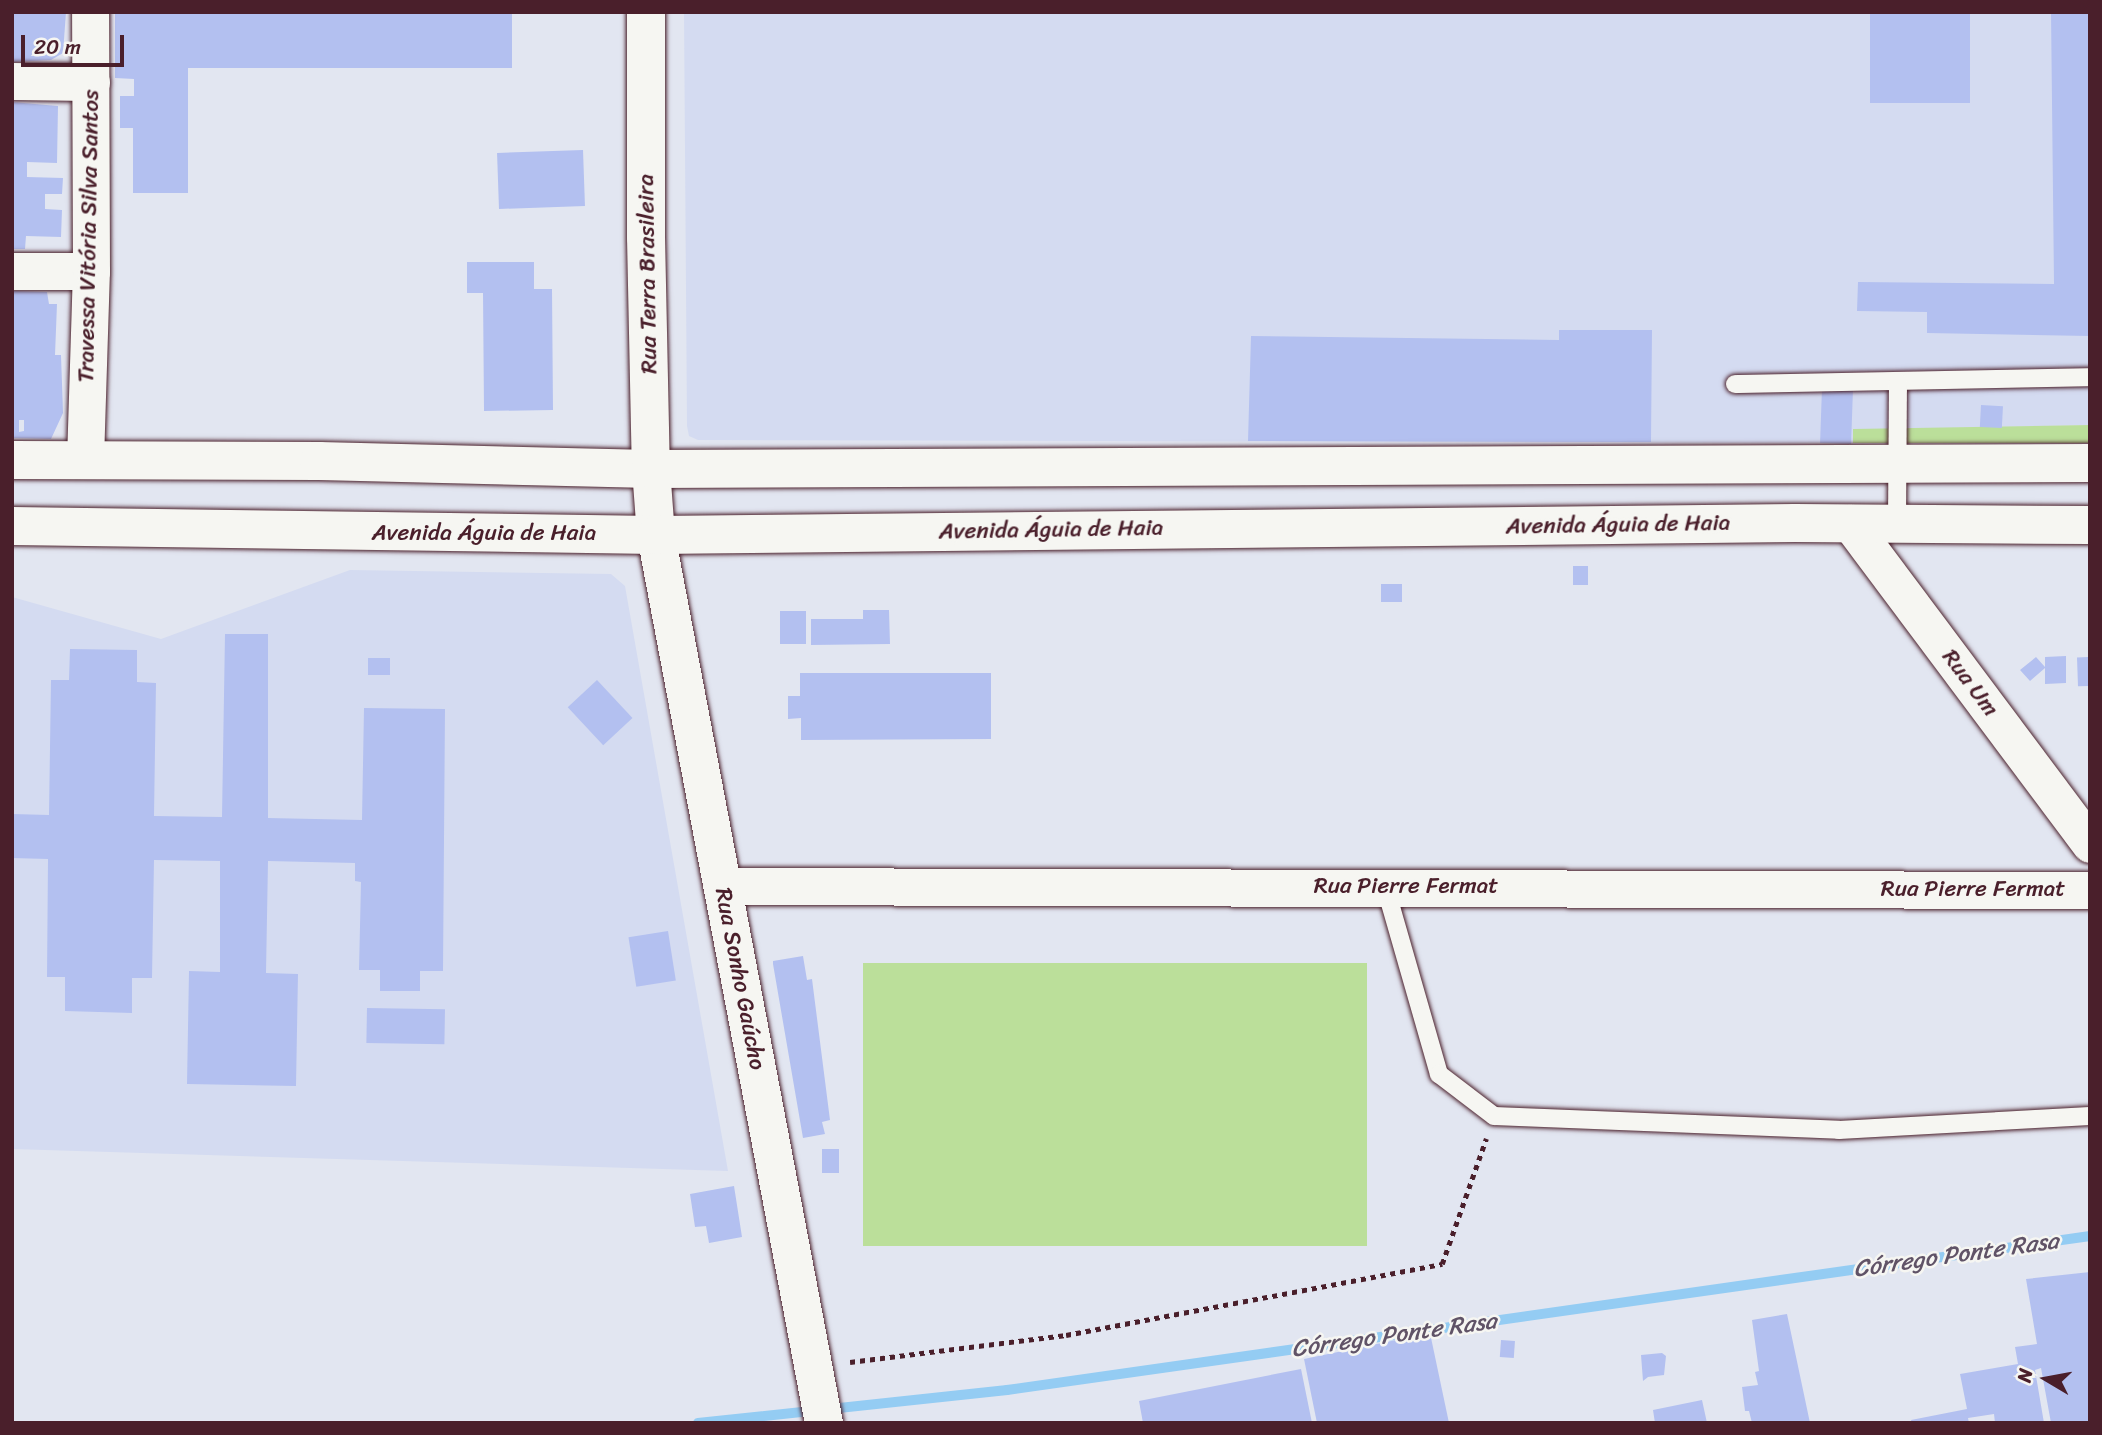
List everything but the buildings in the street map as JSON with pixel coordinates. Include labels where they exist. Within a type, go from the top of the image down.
[{"type":"main road","name":"Rua Terra Brasileira","points":[[646,12],[646,237],[651,469],[656,535]]},
{"type":"main road","points":[[12,460],[651,469],[2090,463]]},
{"type":"main road","points":[[1988,523],[1978,509],[1979,488],[1992,475],[2023,462]]},
{"type":"main road","name":"Avenida Águia de Haia","points":[[12,526],[656,535],[1850,523],[2090,525]]},
{"type":"main road","name":"Rua Sonho Gaúcho","points":[[656,535],[824,1423]]},
{"type":"street","name":"Travessa Vitória Silva Santos","points":[[85,460],[90,271],[90,12]]},
{"type":"street","points":[[12,81],[91,82]]},
{"type":"street","points":[[12,271],[90,271]]},
{"type":"street","name":"Rua Um","points":[[1850,523],[2090,844]]},
{"type":"street","name":"Rua Pierre Fermat","points":[[722,886],[2090,890]]},
{"type":"lane","points":[[1735,384],[2090,377]]},
{"type":"lane","points":[[1897,523],[1898,382]]},
{"type":"lane","points":[[1385,886],[1438,1074],[1494,1116],[1839,1130],[2090,1116]]},
{"type":"path","points":[[849,1363],[1066,1335],[1443,1264],[1494,1116]]},
{"type":"shaded area","points":[[684,12],[2090,12],[2090,425],[1853,430],[1853,443],[698,440],[689,436],[687,426]]},
{"type":"shaded area","points":[[350,570],[611,574],[625,586],[728,1171],[12,1149],[12,597],[161,639]]},
{"type":"green space","points":[[2090,425],[2090,443],[1853,443],[1853,429]]},
{"type":"green space","points":[[863,963],[1367,963],[1367,1246],[863,1246]]},
{"type":"waterway","name":"Córrego Ponte Rasa","points":[[698,1423],[1007,1390],[2090,1236]]}]
